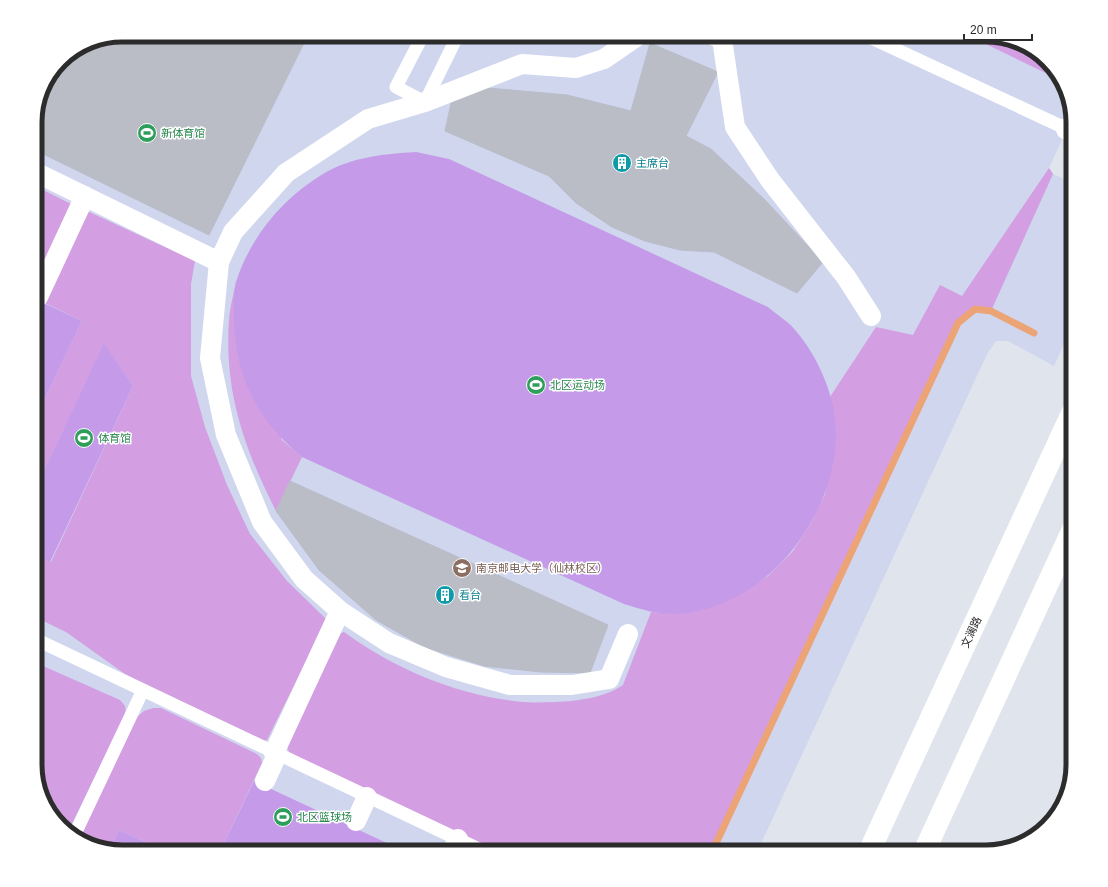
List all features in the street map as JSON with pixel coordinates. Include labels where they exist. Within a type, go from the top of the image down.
[{"type":"main road","name":"文澜路","points":[[872,845],[1066,427]]},
{"type":"main road","points":[[927,845],[1066,544]]},
{"type":"street","points":[[628,634],[609,679],[572,685],[510,685],[446,667],[389,643],[340,611],[304,579],[262,522],[226,435],[210,358],[219,262],[233,232],[286,173],[368,119],[425,102],[522,64],[576,68],[604,59],[629,42]]},
{"type":"street","points":[[722,42],[735,127],[770,180],[846,277],[871,316]]},
{"type":"street","points":[[42,175],[219,262]]},
{"type":"street","points":[[42,288],[85,196]]},
{"type":"street","points":[[265,781],[340,611]]},
{"type":"street","points":[[356,821],[367,797]]},
{"type":"lane","points":[[419,42],[396,87],[425,102],[455,42]]},
{"type":"lane","points":[[880,42],[1066,128]]},
{"type":"lane","points":[[42,642],[367,797],[453,845]]},
{"type":"lane","points":[[77,830],[143,690]]},
{"type":"shaded area","name":"南京邮电大学（仙林校区）","points":[[117,42],[986,42],[1012,46],[1035,59],[1049,73],[1058,87],[1065,112],[1066,130],[1049,168],[1053,174],[1066,180],[1066,339],[1054,366],[1008,341],[996,341],[987,354],[760,845],[117,845],[96,841],[73,828],[62,818],[50,800],[46,791],[42,770],[42,117],[46,96],[59,73],[73,59],[87,50],[96,46]]},
{"type":"shaded area","points":[[982,42],[1012,46],[1021,50],[1039,62],[1051,75]]},
{"type":"shaded area","name":"北区运动场","points":[[416,152],[449,159],[768,307],[796,331],[812,353],[819,366],[825,379],[833,407],[836,434],[832,466],[823,498],[808,528],[788,555],[765,578],[737,596],[707,609],[667,614],[630,606],[302,457],[273,429],[252,397],[239,361],[236,342],[234,321],[235,289],[243,263],[251,247],[260,233],[282,206],[295,194],[323,174],[334,168],[368,157]]},
{"type":"shaded area","points":[[1049,168],[1053,174],[991,311],[975,309],[958,323],[715,845],[484,845],[290,754],[286,745],[341,633],[344,632],[385,658],[429,679],[475,694],[499,699],[527,702],[582,700],[608,693],[623,685],[651,612],[675,614],[731,599],[768,576],[793,551],[811,523],[825,494],[836,434],[830,397],[876,327],[913,335],[940,285],[962,296]]},
{"type":"shaded area","points":[[42,190],[73,205],[42,272]]},
{"type":"shaded area","points":[[87,211],[195,261],[191,284],[191,376],[205,427],[227,485],[250,534],[287,581],[325,618],[325,623],[267,740],[263,741],[125,674],[66,632],[42,620],[42,558],[51,562],[133,386],[104,344],[42,475],[42,404],[82,321],[43,302]]},
{"type":"shaded area","points":[[236,281],[234,312],[282,440],[302,457],[276,511],[254,465],[233,395],[228,346],[229,320]]},
{"type":"shaded area","points":[[42,302],[82,321],[42,404]]},
{"type":"shaded area","name":"体育馆","points":[[104,343],[133,386],[50,562],[42,558],[42,475]]},
{"type":"shaded area","points":[[42,666],[120,700],[125,706],[126,713],[71,826],[62,818],[50,800],[46,791],[42,770]]},
{"type":"shaded area","points":[[153,708],[161,708],[257,754],[261,758],[262,763],[223,845],[152,845],[119,830],[112,844],[96,841],[82,834],[137,717],[144,711]]},
{"type":"shaded area","name":"北区篮球场","points":[[254,781],[391,845],[223,845]]},
{"type":"shaded area","points":[[119,830],[152,845],[117,845],[112,844]]},
{"type":"building","name":"新体育馆","points":[[117,42],[305,42],[209,235],[42,153],[42,117],[46,96],[59,73],[73,59],[96,46]]},
{"type":"building","name":"主席台","points":[[650,43],[718,72],[686,136],[711,149],[765,200],[823,262],[797,293],[714,252],[680,250],[645,241],[612,227],[576,203],[549,176],[445,131],[455,85],[567,95],[631,111]]},
{"type":"building","name":"看台","points":[[290,481],[608,625],[590,673],[541,672],[484,666],[424,647],[376,620],[319,570],[276,511]]},
{"type":"waterway","points":[[715,845],[958,323],[975,309],[991,311],[1034,333]]},
{"type":"place","name":"新体育馆","points":[[147,133]]},
{"type":"place","name":"主席台","points":[[622,163]]},
{"type":"place","name":"北区运动场","points":[[536,385]]},
{"type":"place","name":"体育馆","points":[[84,438]]},
{"type":"place","name":"南京邮电大学（仙林校区）","points":[[462,568]]},
{"type":"place","name":"看台","points":[[445,595]]},
{"type":"place","name":"北区篮球场","points":[[283,817]]}]
